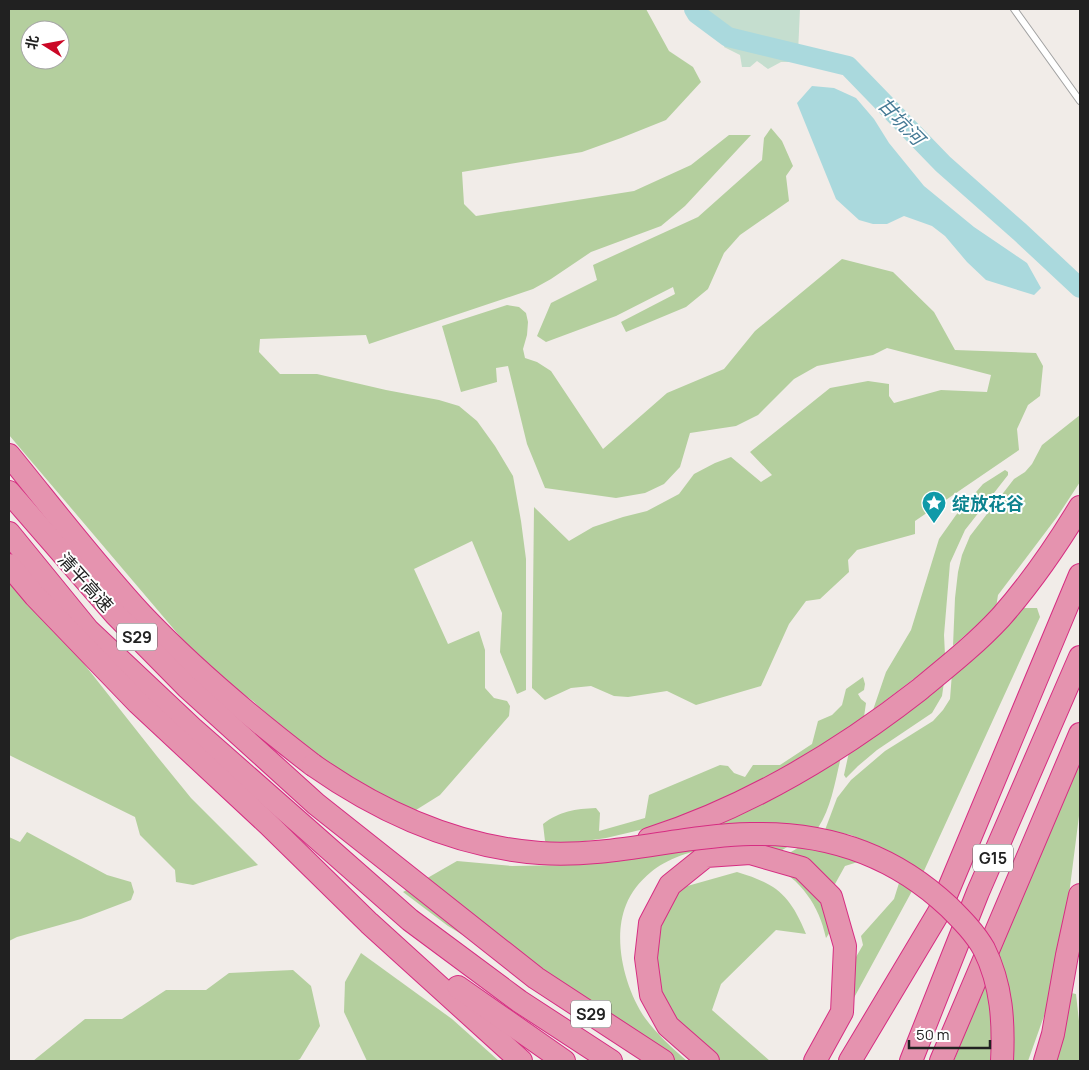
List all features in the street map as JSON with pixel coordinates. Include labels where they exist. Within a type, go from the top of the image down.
[{"type":"highway","points":[[9,455],[92,558],[183,656],[245,711],[313,766],[343,787],[405,818],[436,830],[478,842],[539,852],[577,854],[731,835],[776,834],[804,837],[846,846],[886,861],[923,884],[940,898],[972,931],[984,950],[999,991],[1002,1013],[1002,1061]]},
{"type":"highway","name":"清平高速","points":[[9,492],[116,615],[186,687],[278,771],[323,810],[536,978],[663,1061]]},
{"type":"highway","points":[[610,851],[683,828],[773,788],[895,708],[972,646],[1000,618],[1045,562],[1080,507]]},
{"type":"highway","name":"清平高速","points":[[9,533],[88,630],[192,728],[410,920],[501,988],[611,1061]]},
{"type":"highway","points":[[9,565],[35,596],[138,703],[268,824],[369,923],[481,1013],[564,1061]]},
{"type":"highway","points":[[850,1061],[939,912],[1080,575]]},
{"type":"highway","name":"G15","points":[[911,1061],[978,892],[1080,657]]},
{"type":"highway","name":"G15","points":[[941,1061],[1080,734]]},
{"type":"highway","points":[[708,1061],[668,1026],[651,995],[646,958],[650,923],[670,885],[706,856],[750,854],[802,868],[831,897],[845,946],[842,1012],[815,1061]]},
{"type":"highway","points":[[1044,1061],[1053,1034],[1080,895]]},
{"type":"highway","points":[[481,1013],[521,1061]]},
{"type":"lane","points":[[1014,9],[1080,101]]},
{"type":"green space","points":[[9,9],[646,9],[669,51],[693,67],[701,82],[666,120],[582,152],[462,172],[464,204],[476,216],[634,191],[691,165],[729,135],[751,135],[685,206],[661,226],[591,252],[533,289],[369,344],[366,335],[260,339],[259,352],[280,374],[317,374],[459,406],[477,421],[495,446],[513,476],[526,559],[526,690],[517,694],[500,652],[502,613],[472,541],[414,569],[448,644],[479,631],[485,650],[485,688],[494,698],[507,701],[510,706],[509,716],[440,795],[416,810],[360,786],[307,750],[253,701],[206,667],[9,435]]},
{"type":"green space","points":[[694,9],[800,9],[798,53],[791,62],[781,62],[768,69],[757,61],[750,67],[742,67],[740,55],[724,47],[728,37],[697,14]]},
{"type":"green space","points":[[771,128],[782,141],[793,166],[786,176],[789,201],[740,235],[724,253],[708,289],[686,307],[626,332],[621,322],[675,294],[673,287],[616,316],[546,342],[537,336],[551,303],[597,280],[593,265],[698,217],[762,160],[764,138]]},
{"type":"green space","points":[[842,259],[893,272],[934,312],[955,350],[1036,353],[1043,366],[1040,396],[1028,405],[1017,429],[1019,450],[915,521],[915,534],[857,550],[848,560],[849,572],[820,599],[806,601],[789,624],[761,686],[696,705],[667,691],[628,697],[614,696],[591,686],[571,688],[545,700],[532,688],[534,507],[569,541],[593,527],[647,511],[679,494],[694,474],[731,457],[761,482],[772,475],[750,452],[830,388],[868,381],[889,384],[889,396],[894,403],[941,390],[987,392],[991,375],[887,348],[873,355],[817,366],[794,379],[758,415],[736,426],[690,433],[680,467],[664,484],[645,493],[616,498],[545,488],[527,444],[508,366],[496,368],[497,382],[461,392],[442,326],[507,305],[519,307],[526,313],[528,322],[523,349],[525,358],[537,362],[551,371],[603,449],[667,393],[724,369],[755,331]]},
{"type":"green space","points":[[1080,415],[1080,482],[1057,517],[998,595],[996,608],[953,646],[958,572],[962,555],[970,536],[1014,479],[1025,472],[1032,464],[1042,445]]},
{"type":"green space","points":[[1005,470],[1008,472],[1008,475],[965,530],[950,563],[944,635],[945,655],[873,710],[886,672],[911,630],[939,539],[956,515],[983,484]]},
{"type":"green space","points":[[9,569],[191,798],[258,865],[193,885],[176,882],[175,870],[140,835],[135,817],[9,755]]},
{"type":"green space","points":[[1020,608],[1037,608],[1040,617],[923,873],[890,852],[851,835],[825,830],[837,798],[851,780],[885,751],[933,721],[950,699],[952,673]]},
{"type":"green space","points":[[863,677],[864,690],[858,694],[866,703],[864,717],[836,737],[760,782],[670,823],[606,838],[551,846],[545,841],[543,824],[562,813],[596,808],[600,813],[599,831],[645,818],[649,795],[720,765],[728,766],[734,773],[745,777],[753,765],[780,765],[812,744],[818,721],[832,715],[842,705],[846,689]]},
{"type":"green space","points":[[944,682],[942,696],[932,713],[877,750],[846,778],[844,775],[849,752]]},
{"type":"green space","points":[[1080,749],[1080,808],[1062,950],[1049,1002],[1028,1061],[1009,1061],[1012,1007],[1007,982],[997,955]]},
{"type":"green space","points":[[841,757],[830,802],[818,828],[805,826],[714,827]]},
{"type":"green space","points":[[27,832],[107,875],[131,882],[134,892],[131,900],[81,919],[9,941],[9,837],[20,842]]},
{"type":"green space","points":[[722,844],[792,844],[766,860],[717,849],[691,852],[673,859],[657,867],[647,875],[633,891],[622,918],[620,933],[623,963],[632,993],[645,1018],[665,1041],[687,1061],[671,1061],[448,926],[403,892],[457,861],[512,866],[566,865]]},
{"type":"green space","points":[[801,846],[861,861],[845,866],[835,884],[829,903],[830,932],[826,938],[819,915],[807,895],[782,870],[771,864]]},
{"type":"green space","points":[[737,872],[762,881],[788,900],[806,934],[776,930],[721,984],[712,1010],[770,1061],[715,1061],[683,1032],[644,964],[659,894]]},
{"type":"green space","points":[[899,883],[912,891],[849,1007],[849,969],[863,945],[861,936],[894,899]]},
{"type":"green space","points":[[361,953],[452,1019],[499,1061],[367,1061],[344,1012],[345,982]]},
{"type":"green space","points":[[293,970],[311,986],[320,1026],[300,1059],[296,1061],[33,1061],[85,1019],[122,1019],[166,990],[206,990],[229,973]]},
{"type":"green space","points":[[986,979],[993,1021],[990,1061],[954,1061]]},
{"type":"green space","points":[[1071,993],[1076,994],[1080,1030],[1080,1061],[1052,1061]]},
{"type":"water","points":[[812,86],[834,88],[856,98],[924,186],[974,227],[1027,263],[1041,288],[1034,295],[986,280],[967,262],[945,236],[932,226],[904,216],[887,224],[873,224],[859,220],[836,199],[797,103]]},
{"type":"waterway","name":"甘坑河","points":[[694,9],[697,14],[728,37],[848,66],[943,164],[1080,288]]},
{"type":"place","name":"绽放花谷","points":[[934,524]]}]
